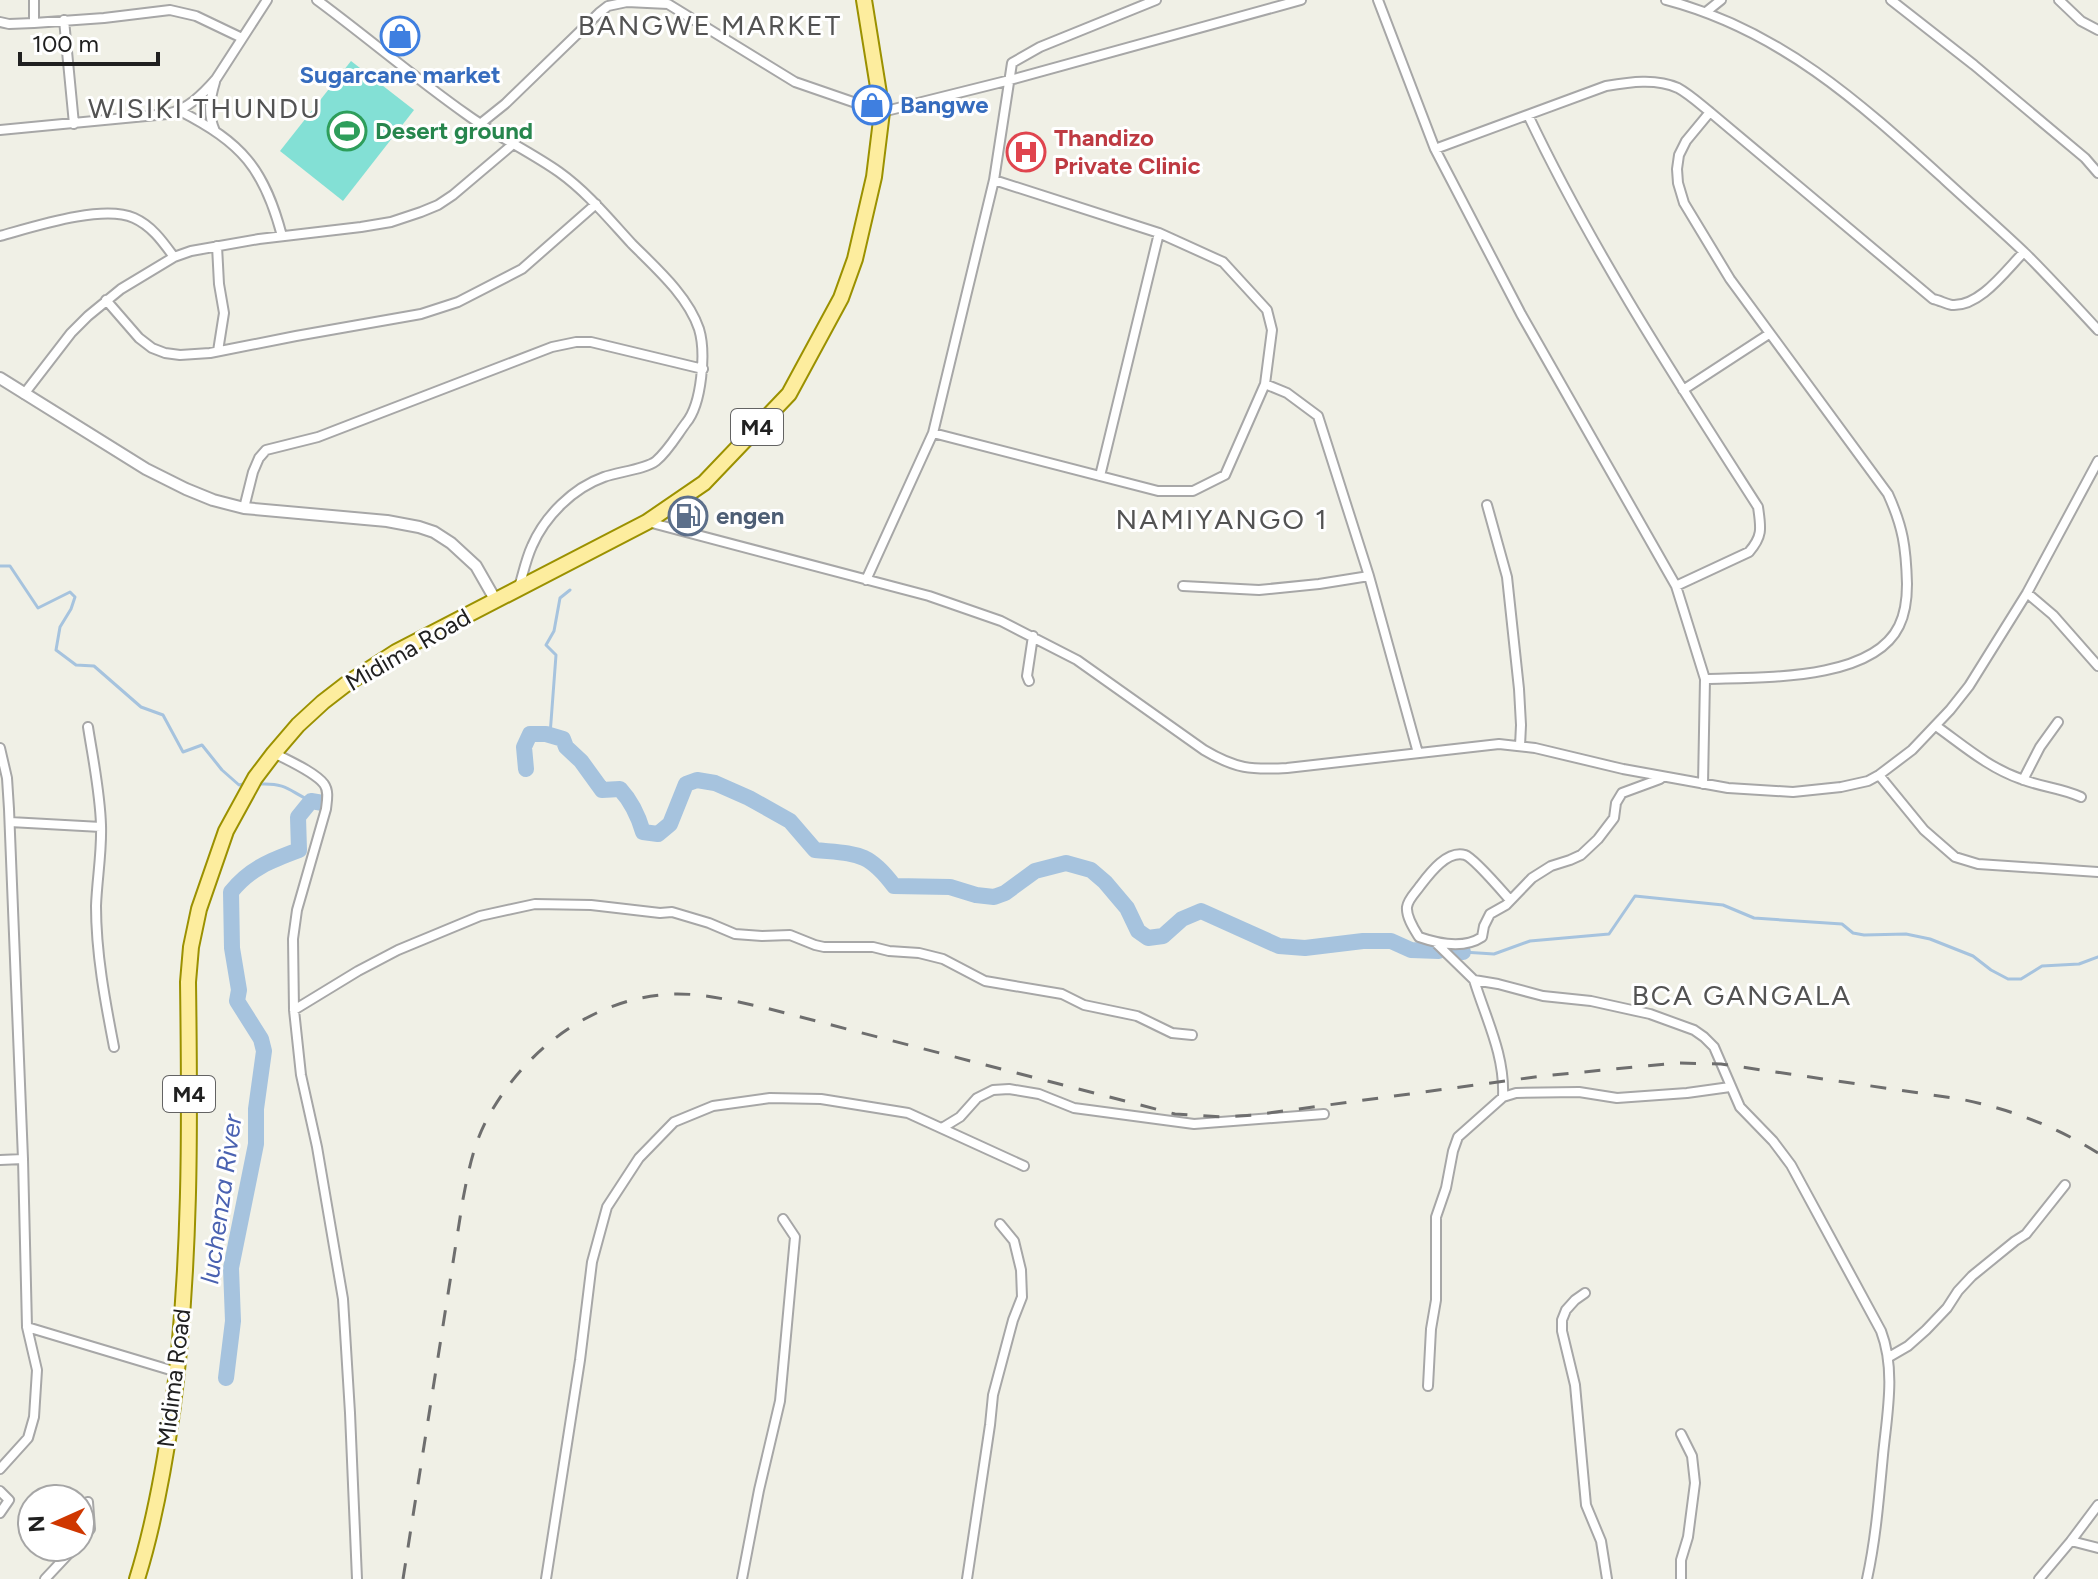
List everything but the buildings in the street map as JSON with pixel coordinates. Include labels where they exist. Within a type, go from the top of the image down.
[{"type":"main road","name":"Midima Road","points":[[137,1579],[167,1446],[177,1372],[188,1239],[188,982],[191,947],[203,897],[226,831],[255,778],[274,753],[323,702],[403,647],[647,522],[704,483],[789,394],[841,298],[855,259],[874,177],[882,112],[864,0]]},
{"type":"street","points":[[34,0],[34,23]]},
{"type":"street","points":[[0,130],[180,111],[216,79],[267,0]]},
{"type":"street","points":[[317,0],[480,124],[557,170],[596,204],[680,295],[699,330],[703,369],[692,416],[654,462],[602,477],[580,489],[561,505],[547,520],[531,549],[519,589]]},
{"type":"street","points":[[866,580],[933,433],[994,180],[1012,63],[1040,47],[1156,0]]},
{"type":"street","points":[[480,124],[505,104],[608,3],[668,4],[795,82],[882,112],[1301,0]]},
{"type":"street","points":[[1378,0],[1435,149],[1521,314],[1676,586],[1705,679],[1703,784]]},
{"type":"street","points":[[1666,0],[1706,12],[1779,46],[1830,82],[1900,139],[2024,252],[2098,330]]},
{"type":"street","points":[[1706,12],[1721,0]]},
{"type":"street","points":[[1891,0],[1985,74],[2085,158],[2098,173]]},
{"type":"street","points":[[2059,0],[2081,21],[2098,30]]},
{"type":"street","points":[[0,22],[34,23],[170,10],[196,16],[242,38]]},
{"type":"street","points":[[64,20],[74,124]]},
{"type":"street","points":[[215,131],[210,108],[216,79]]},
{"type":"street","points":[[1435,149],[1606,86],[1657,82],[1679,89],[1710,112],[1933,299],[1952,305],[1981,296],[2024,252]]},
{"type":"street","points":[[180,111],[215,131],[244,155],[271,199],[282,236]]},
{"type":"street","points":[[1705,679],[1796,676],[1839,668],[1883,646],[1893,636],[1900,624],[1907,596],[1906,548],[1898,516],[1888,494],[1730,279],[1684,203],[1678,183],[1679,155],[1686,141],[1710,112]]},
{"type":"street","points":[[1528,115],[1552,167],[1606,265],[1758,507],[1761,531],[1749,552],[1676,586]]},
{"type":"street","points":[[24,394],[71,333],[106,300],[174,257],[217,246],[391,222],[438,205],[512,145]]},
{"type":"street","points":[[933,433],[1158,491],[1193,491],[1225,475],[1265,384],[1272,330],[1267,310],[1223,262],[1159,233],[994,180]]},
{"type":"street","points":[[106,300],[139,338],[152,348],[180,355],[218,351],[421,314],[458,302],[522,269],[596,204]]},
{"type":"street","points":[[0,236],[80,217],[122,215],[139,220],[160,238],[174,257]]},
{"type":"street","points":[[1100,476],[1159,233]]},
{"type":"street","points":[[217,246],[224,313],[218,351]]},
{"type":"street","points":[[1683,390],[1769,334]]},
{"type":"street","points":[[244,508],[253,472],[266,450],[318,437],[552,347],[591,342],[703,369]]},
{"type":"street","points":[[0,378],[137,463],[213,500],[244,508],[387,521],[434,532],[476,566],[496,601]]},
{"type":"street","points":[[1265,384],[1287,393],[1318,416],[1369,576],[1418,753]]},
{"type":"street","points":[[647,522],[966,607],[1001,621],[1077,660],[1204,750],[1236,766],[1287,768],[1489,744],[1520,746],[1703,784],[1793,792],[1854,785],[1879,775],[1912,750],[1936,726],[1969,686],[2027,593],[2098,461]]},
{"type":"street","points":[[1487,505],[1507,577],[1519,689],[1520,746]]},
{"type":"street","points":[[1183,586],[1259,590],[1369,576]]},
{"type":"street","points":[[2027,593],[2053,615],[2098,666]]},
{"type":"street","points":[[1029,681],[1027,676],[1033,636]]},
{"type":"street","points":[[2023,780],[2040,747],[2058,722]]},
{"type":"street","points":[[1936,726],[1992,767],[2023,780],[2070,791],[2081,797]]},
{"type":"street","points":[[88,727],[100,802],[97,918],[101,973],[114,1047]]},
{"type":"street","points":[[0,748],[7,778],[10,822],[27,1327],[37,1370],[34,1417],[28,1438],[0,1469]]},
{"type":"street","points":[[274,753],[318,778],[325,785],[328,795],[297,910],[293,939],[294,1010],[301,1075],[317,1147],[343,1299],[357,1579]]},
{"type":"street","points":[[1879,775],[1924,830],[1955,857],[1978,864],[2098,872]]},
{"type":"street","points":[[1510,900],[1463,854],[1444,861],[1426,877],[1407,908],[1419,937],[1461,945],[1473,943],[1482,937],[1490,914],[1506,905],[1541,871],[1581,855],[1598,839],[1614,818],[1616,803],[1622,793],[1664,777]]},
{"type":"street","points":[[10,822],[101,827]]},
{"type":"street","points":[[294,1010],[398,950],[480,916],[535,904],[591,905],[672,912],[735,934],[790,935],[824,947],[873,947],[919,953],[943,959],[985,981],[1062,994],[1084,1005],[1137,1016],[1172,1033],[1192,1035]]},
{"type":"street","points":[[1435,942],[1474,980],[1501,1061],[1503,1097]]},
{"type":"street","points":[[1474,980],[1543,996],[1591,1001],[1650,1014],[1694,1030],[1714,1047],[1740,1107],[1773,1141],[1798,1176],[1881,1331],[1889,1357],[1876,1532],[1867,1579]]},
{"type":"street","points":[[1428,1386],[1436,1300],[1436,1217],[1458,1137],[1503,1097],[1516,1093],[1579,1092],[1617,1098],[1730,1087]]},
{"type":"street","points":[[942,1128],[960,1117],[977,1098],[993,1090],[1009,1089],[1039,1094],[1074,1108],[1194,1124],[1324,1114]]},
{"type":"street","points":[[546,1579],[592,1262],[607,1207],[639,1158],[674,1122],[713,1106],[770,1098],[821,1099],[908,1113],[1024,1166]]},
{"type":"street","points":[[0,1160],[23,1159]]},
{"type":"street","points":[[1889,1357],[1926,1330],[1972,1276],[2025,1235],[2065,1185]]},
{"type":"street","points":[[742,1579],[780,1401],[795,1237],[783,1219]]},
{"type":"street","points":[[967,1579],[993,1395],[1022,1297],[1021,1270],[1014,1241],[1000,1224]]},
{"type":"street","points":[[1585,1293],[1566,1310],[1562,1331],[1575,1385],[1586,1505],[1601,1541],[1607,1579]]},
{"type":"street","points":[[27,1327],[177,1372]]},
{"type":"street","points":[[1681,1434],[1692,1456],[1695,1483],[1688,1537],[1681,1560],[1681,1579]]},
{"type":"street","points":[[0,1491],[9,1500],[0,1513]]},
{"type":"street","points":[[2039,1579],[2098,1505]]},
{"type":"street","points":[[2071,1541],[2098,1548]]},
{"type":"street","points":[[45,1579],[60,1563]]},
{"type":"shaded area","name":"Desert ground","points":[[351,61],[414,110],[343,201],[280,151]]},
{"type":"waterway","points":[[0,566],[10,566],[38,608],[70,592],[75,597],[60,627],[56,650],[76,665],[94,666],[141,707],[163,715],[183,752],[202,745],[222,770],[239,785],[243,784]]},
{"type":"waterway","points":[[550,735],[556,655],[546,645],[554,631],[560,598],[570,590]]},
{"type":"waterway","points":[[526,769],[524,747],[530,734],[563,739],[566,747],[581,761],[602,790],[620,789],[634,809],[643,832],[658,834],[670,824],[686,784],[697,780],[715,783],[790,821],[815,850],[851,854],[868,860],[894,886],[950,887],[994,897],[1005,893],[1035,871],[1066,863],[1091,870],[1105,882],[1127,908],[1138,931],[1148,938],[1163,936],[1182,919],[1201,911],[1279,946],[1305,948],[1391,941],[1411,950],[1439,951]]},
{"type":"waterway","points":[[261,784],[283,787],[311,801]]},
{"type":"waterway","name":"luchenza River","points":[[226,1378],[233,1321],[231,1268],[256,1144],[256,1109],[264,1051],[261,1039],[237,1001],[239,990],[232,948],[231,892],[254,871],[299,850],[298,817],[311,801],[323,803]]},
{"type":"waterway","points":[[1463,952],[1494,954],[1530,941],[1609,934],[1635,896],[1723,905],[1754,918],[1842,924],[1853,933],[1864,935],[1906,934],[1930,939],[1973,956],[2008,979],[2021,979],[2042,966],[2079,964],[2098,957]]},
{"type":"waterway","points":[[1447,951],[1463,952]]},
{"type":"railway","points":[[403,1579],[463,1199],[481,1132],[500,1098],[538,1052],[586,1018],[642,998],[695,995],[762,1007],[1175,1114],[1254,1115],[1542,1076],[1676,1063],[1721,1064],[1979,1103],[2049,1127],[2098,1153]]},
{"type":"place","name":"Sugarcane market","points":[[400,36]]},
{"type":"place","name":"Bangwe","points":[[872,105]]},
{"type":"place","name":"Desert ground","points":[[347,131]]},
{"type":"place","name":"Thandizo Private Clinic","points":[[1026,152]]},
{"type":"place","name":"engen","points":[[688,516]]},
{"type":"district","name":"BANGWE MARKET","points":[[710,25]]},
{"type":"district","name":"WISIKI THUNDU","points":[[205,108]]},
{"type":"district","name":"NAMIYANGO 1","points":[[1222,519]]},
{"type":"district","name":"BCA GANGALA","points":[[1742,995]]}]
